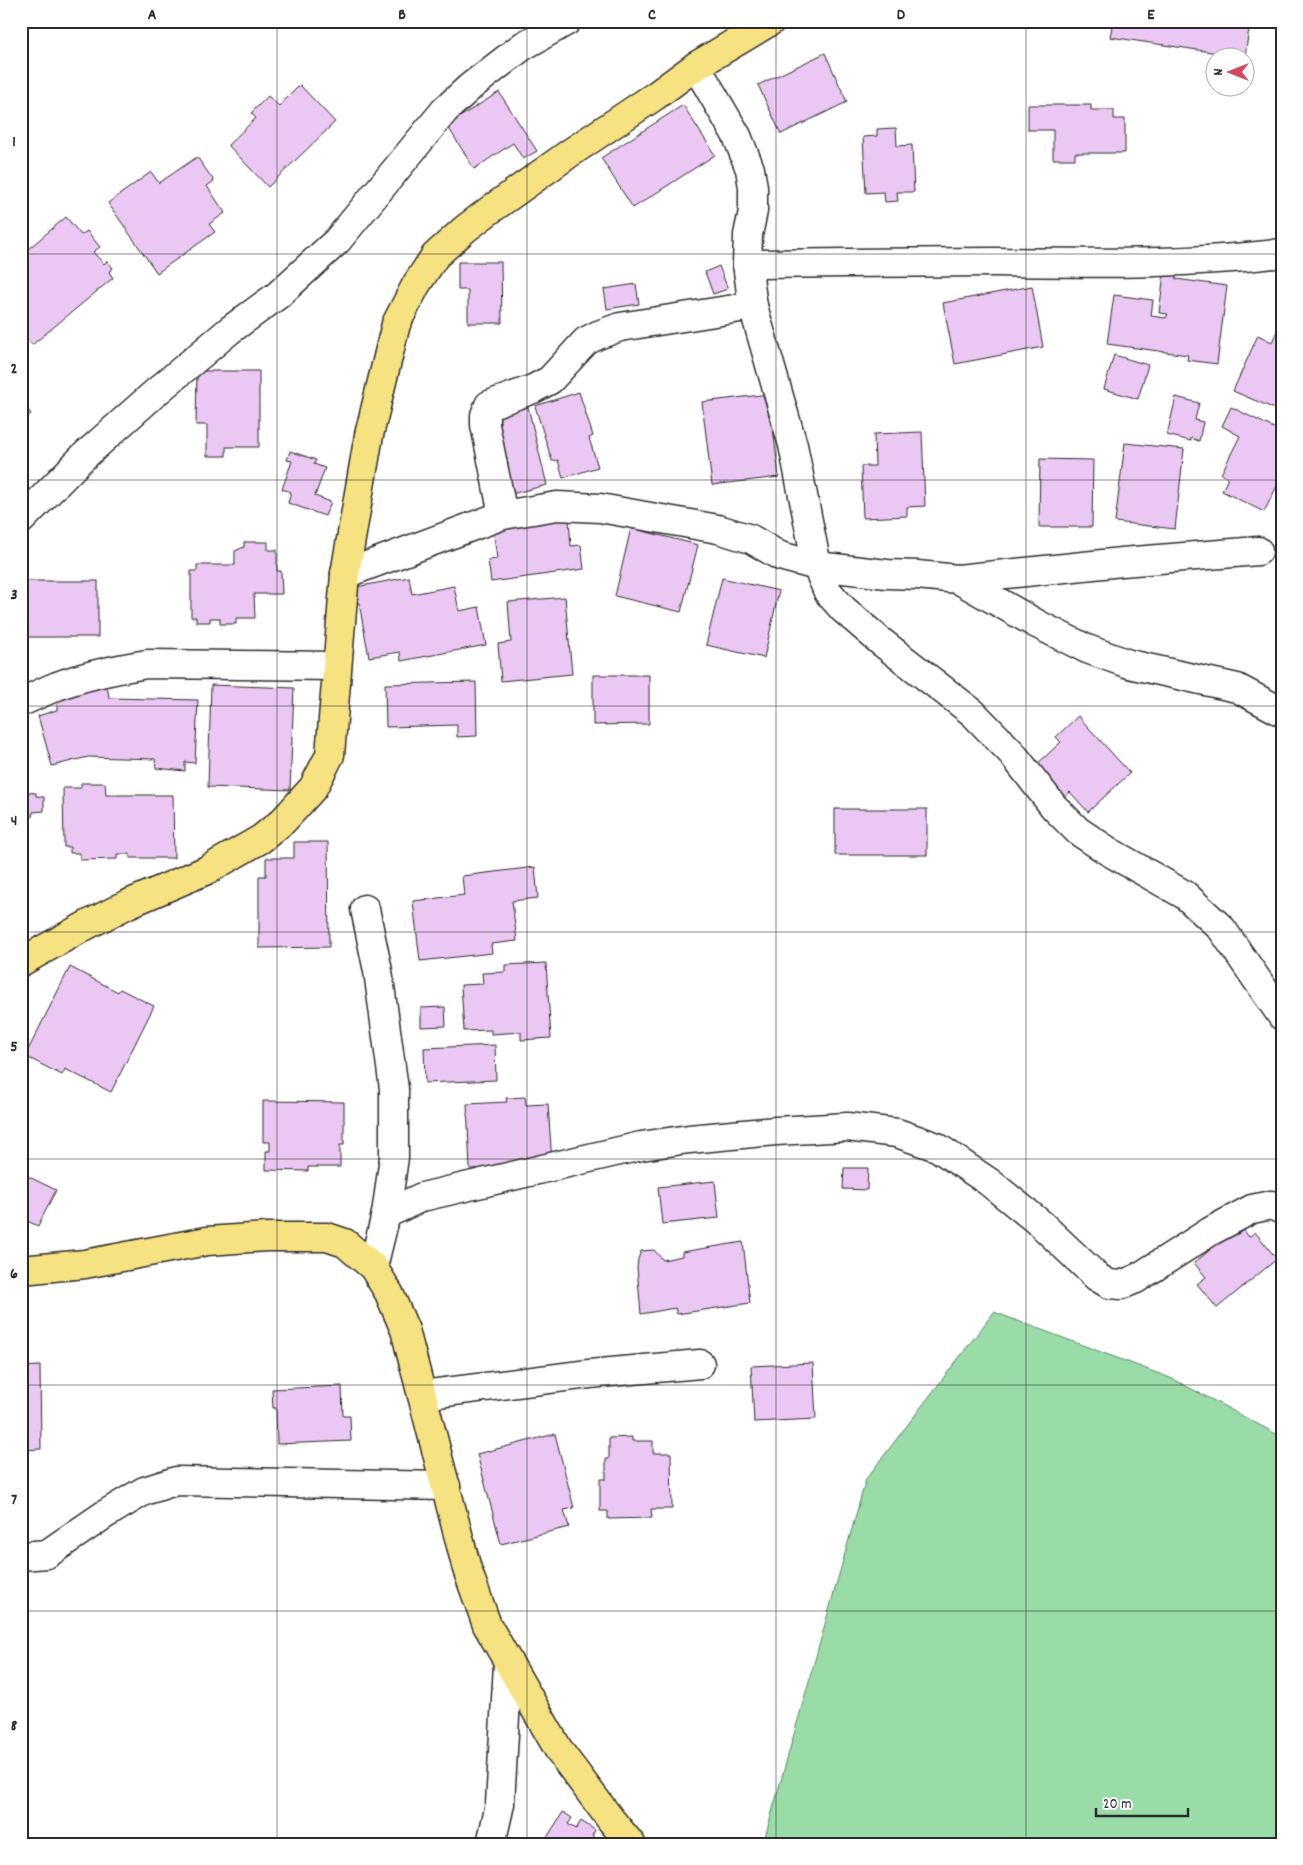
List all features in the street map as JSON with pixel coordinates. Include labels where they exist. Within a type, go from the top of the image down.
[{"type":"main road","points":[[22,961],[86,925],[128,904],[207,870],[261,840],[283,821],[313,788],[330,755],[344,574],[369,435],[396,324],[416,285],[435,256],[490,210],[696,66],[771,21]]},
{"type":"main road","points":[[21,1270],[85,1264],[207,1241],[326,1237],[345,1243],[373,1267],[389,1292],[405,1330],[467,1569],[487,1625],[560,1752],[631,1844]]},
{"type":"street","points":[[21,520],[82,458],[230,330],[278,295],[337,241],[445,110],[523,46],[567,21]]},
{"type":"street","points":[[696,66],[737,136],[750,169],[754,187],[753,211],[748,234],[747,264],[754,306],[793,445],[817,566],[828,592],[843,609],[880,641],[973,713],[1012,752],[1054,807],[1078,831],[1108,851],[1185,895],[1222,929],[1282,1016]]},
{"type":"street","points":[[747,264],[1122,263],[1240,258],[1282,252]]},
{"type":"street","points":[[503,515],[485,425],[485,415],[489,404],[533,389],[550,380],[586,341],[598,335],[620,327],[754,306]]},
{"type":"street","points":[[344,574],[503,515],[557,506],[600,508],[718,529],[751,539],[780,556],[817,566],[887,574],[958,579],[1122,562],[1258,551]]},
{"type":"street","points":[[958,579],[1028,619],[1087,649],[1129,664],[1237,688],[1282,712]]},
{"type":"street","points":[[21,702],[58,686],[92,675],[147,664],[337,666]]},
{"type":"street","points":[[365,909],[378,971],[394,1089],[394,1157],[386,1214],[373,1267]]},
{"type":"street","points":[[386,1214],[422,1197],[641,1146],[689,1139],[847,1127],[897,1133],[937,1147],[989,1182],[1041,1224],[1098,1278],[1109,1284],[1121,1285],[1136,1279],[1252,1209],[1270,1205],[1282,1210]]},
{"type":"street","points":[[422,1395],[589,1374],[700,1364]]},
{"type":"street","points":[[21,1556],[47,1554],[104,1515],[144,1491],[176,1481],[446,1486]]},
{"type":"street","points":[[491,1844],[500,1804],[508,1664]]},
{"type":"green space","points":[[994,1312],[1173,1379],[1282,1437],[1282,1844],[763,1844],[866,1479]]},
{"type":"building","points":[[1113,21],[1250,21],[1246,48],[1206,48],[1206,51],[1110,37]]},
{"type":"building","points":[[825,53],[847,102],[781,134],[758,85]]},
{"type":"building","points":[[300,85],[335,122],[268,187],[228,145],[256,118],[251,113],[268,96],[279,106]]},
{"type":"building","points":[[499,92],[537,151],[523,159],[513,143],[474,169],[447,125]]},
{"type":"building","points":[[683,105],[715,155],[633,208],[601,158]]},
{"type":"building","points":[[1028,105],[1091,105],[1091,110],[1114,110],[1114,119],[1125,119],[1125,153],[1075,153],[1075,159],[1053,159],[1053,130],[1028,130]]},
{"type":"building","points":[[896,128],[897,146],[912,145],[914,192],[897,192],[898,201],[885,202],[884,192],[866,193],[863,137],[877,136],[877,129]]},
{"type":"building","points":[[197,157],[214,181],[207,186],[225,213],[209,224],[215,232],[157,273],[108,203],[151,172],[159,183]]},
{"type":"building","points":[[66,217],[81,235],[87,231],[100,247],[93,252],[104,264],[107,261],[113,268],[109,272],[113,278],[32,345],[21,331],[25,326],[21,321],[21,255]]},
{"type":"building","points":[[458,262],[501,262],[502,323],[468,323],[468,290],[458,290]]},
{"type":"building","points":[[719,266],[728,289],[713,294],[705,272]]},
{"type":"building","points":[[1164,273],[1176,274],[1176,279],[1227,286],[1217,364],[1187,360],[1188,355],[1107,344],[1114,295],[1153,300],[1151,316],[1166,318],[1168,314],[1159,313]]},
{"type":"building","points":[[636,284],[639,304],[607,309],[604,289]]},
{"type":"building","points":[[1032,286],[1043,347],[955,364],[943,303]]},
{"type":"building","points":[[1277,331],[1282,333],[1279,345],[1282,346],[1282,412],[1233,391],[1258,335],[1272,342]]},
{"type":"building","points":[[1114,355],[1148,365],[1138,399],[1104,389]]},
{"type":"building","points":[[197,371],[259,371],[259,447],[226,447],[226,456],[207,456],[207,425],[196,425]]},
{"type":"building","points":[[579,392],[593,436],[589,438],[598,467],[563,478],[558,460],[552,461],[535,406]]},
{"type":"building","points":[[769,394],[779,477],[712,485],[702,402]]},
{"type":"building","points":[[1176,397],[1199,403],[1195,420],[1203,422],[1199,441],[1167,435]]},
{"type":"building","points":[[21,400],[31,414],[21,421]]},
{"type":"building","points":[[528,407],[547,485],[511,494],[492,416]]},
{"type":"building","points":[[1231,407],[1282,432],[1282,476],[1264,512],[1222,491],[1228,478],[1221,474],[1240,436],[1222,426]]},
{"type":"building","points":[[922,432],[925,506],[907,507],[907,516],[863,518],[861,466],[875,466],[874,434]]},
{"type":"building","points":[[1125,443],[1184,449],[1175,529],[1115,522]]},
{"type":"building","points":[[290,451],[316,460],[314,464],[325,468],[315,496],[331,502],[325,516],[288,503],[291,492],[282,489],[292,461],[287,460]]},
{"type":"building","points":[[1040,459],[1093,460],[1092,527],[1039,527]]},
{"type":"building","points":[[569,519],[571,546],[581,545],[584,569],[491,582],[488,560],[497,559],[493,527]]},
{"type":"building","points":[[631,528],[698,545],[681,612],[615,596]]},
{"type":"building","points":[[244,542],[268,542],[268,550],[277,550],[277,571],[281,571],[282,594],[254,594],[255,618],[236,618],[236,624],[220,624],[220,618],[210,618],[210,622],[196,622],[196,617],[191,617],[191,571],[197,571],[197,565],[235,565],[235,551],[244,547]]},
{"type":"building","points":[[409,577],[412,594],[454,586],[459,611],[479,607],[486,645],[401,661],[400,652],[369,657],[356,587]]},
{"type":"building","points":[[722,578],[779,591],[764,658],[706,645]]},
{"type":"building","points":[[21,581],[98,581],[98,637],[21,637]]},
{"type":"building","points":[[565,597],[572,674],[501,681],[498,644],[511,642],[508,602]]},
{"type":"building","points":[[593,675],[649,675],[649,724],[593,725]]},
{"type":"building","points":[[476,682],[477,736],[457,737],[457,725],[386,727],[385,684]]},
{"type":"building","points":[[107,685],[109,698],[198,700],[195,763],[185,762],[185,771],[156,768],[155,759],[88,757],[52,766],[38,716],[57,710],[57,700]]},
{"type":"building","points":[[211,685],[294,688],[290,790],[208,787]]},
{"type":"building","points":[[1078,716],[1130,773],[1088,812],[1070,792],[1065,797],[1036,765],[1061,742],[1056,737]]},
{"type":"building","points":[[21,732],[29,767],[26,772],[25,783],[23,783],[23,792],[36,793],[36,796],[44,797],[44,811],[33,812],[32,817],[21,817]]},
{"type":"building","points":[[81,783],[105,783],[106,795],[173,795],[174,858],[130,858],[130,854],[117,854],[117,859],[80,860],[80,853],[70,853],[70,847],[64,847],[63,788],[81,788]]},
{"type":"building","points":[[835,809],[927,809],[927,855],[835,855]]},
{"type":"building","points":[[294,842],[328,842],[329,947],[259,948],[259,876],[266,876],[266,858],[294,858]]},
{"type":"building","points":[[535,867],[538,898],[512,901],[517,941],[491,944],[492,953],[420,961],[413,901],[464,895],[462,876]]},
{"type":"building","points":[[546,963],[551,1038],[521,1040],[521,1032],[491,1034],[491,1030],[464,1031],[461,985],[483,984],[482,973],[505,972],[505,965]]},
{"type":"building","points":[[70,967],[118,992],[120,989],[154,1006],[111,1092],[65,1069],[62,1075],[25,1056]]},
{"type":"building","points":[[445,1007],[446,1026],[421,1027],[421,1008]]},
{"type":"building","points":[[495,1045],[496,1080],[425,1083],[424,1048]]},
{"type":"building","points":[[525,1097],[526,1105],[548,1104],[552,1162],[513,1167],[470,1169],[467,1104],[507,1102],[506,1098]]},
{"type":"building","points":[[263,1101],[344,1102],[344,1145],[340,1145],[340,1167],[308,1167],[308,1171],[266,1170],[266,1151],[270,1151],[270,1142],[263,1142]]},
{"type":"building","points":[[844,1168],[868,1168],[867,1190],[843,1189]]},
{"type":"building","points":[[21,1173],[56,1190],[38,1226],[21,1218]]},
{"type":"building","points":[[715,1181],[719,1218],[662,1224],[658,1187]]},
{"type":"building","points":[[1240,1225],[1249,1237],[1255,1232],[1277,1259],[1217,1308],[1197,1284],[1206,1277],[1194,1263]]},
{"type":"building","points":[[743,1242],[750,1303],[677,1314],[675,1308],[641,1314],[637,1268],[641,1251],[654,1250],[663,1260],[682,1256],[682,1252]]},
{"type":"building","points":[[813,1363],[816,1419],[754,1422],[751,1366]]},
{"type":"building","points":[[40,1366],[41,1449],[22,1450],[21,1457],[21,1367]]},
{"type":"building","points":[[342,1386],[343,1416],[350,1416],[351,1441],[277,1444],[276,1408],[273,1408],[272,1389]]},
{"type":"building","points":[[555,1434],[574,1508],[564,1510],[569,1527],[501,1544],[477,1454]]},
{"type":"building","points":[[632,1437],[632,1441],[653,1441],[653,1453],[671,1453],[672,1509],[651,1509],[652,1518],[608,1519],[608,1511],[600,1511],[600,1479],[606,1479],[606,1459],[609,1459],[609,1438]]},
{"type":"building","points":[[563,1812],[572,1818],[568,1824],[576,1829],[581,1821],[595,1830],[592,1836],[599,1840],[597,1844],[543,1844]]}]
